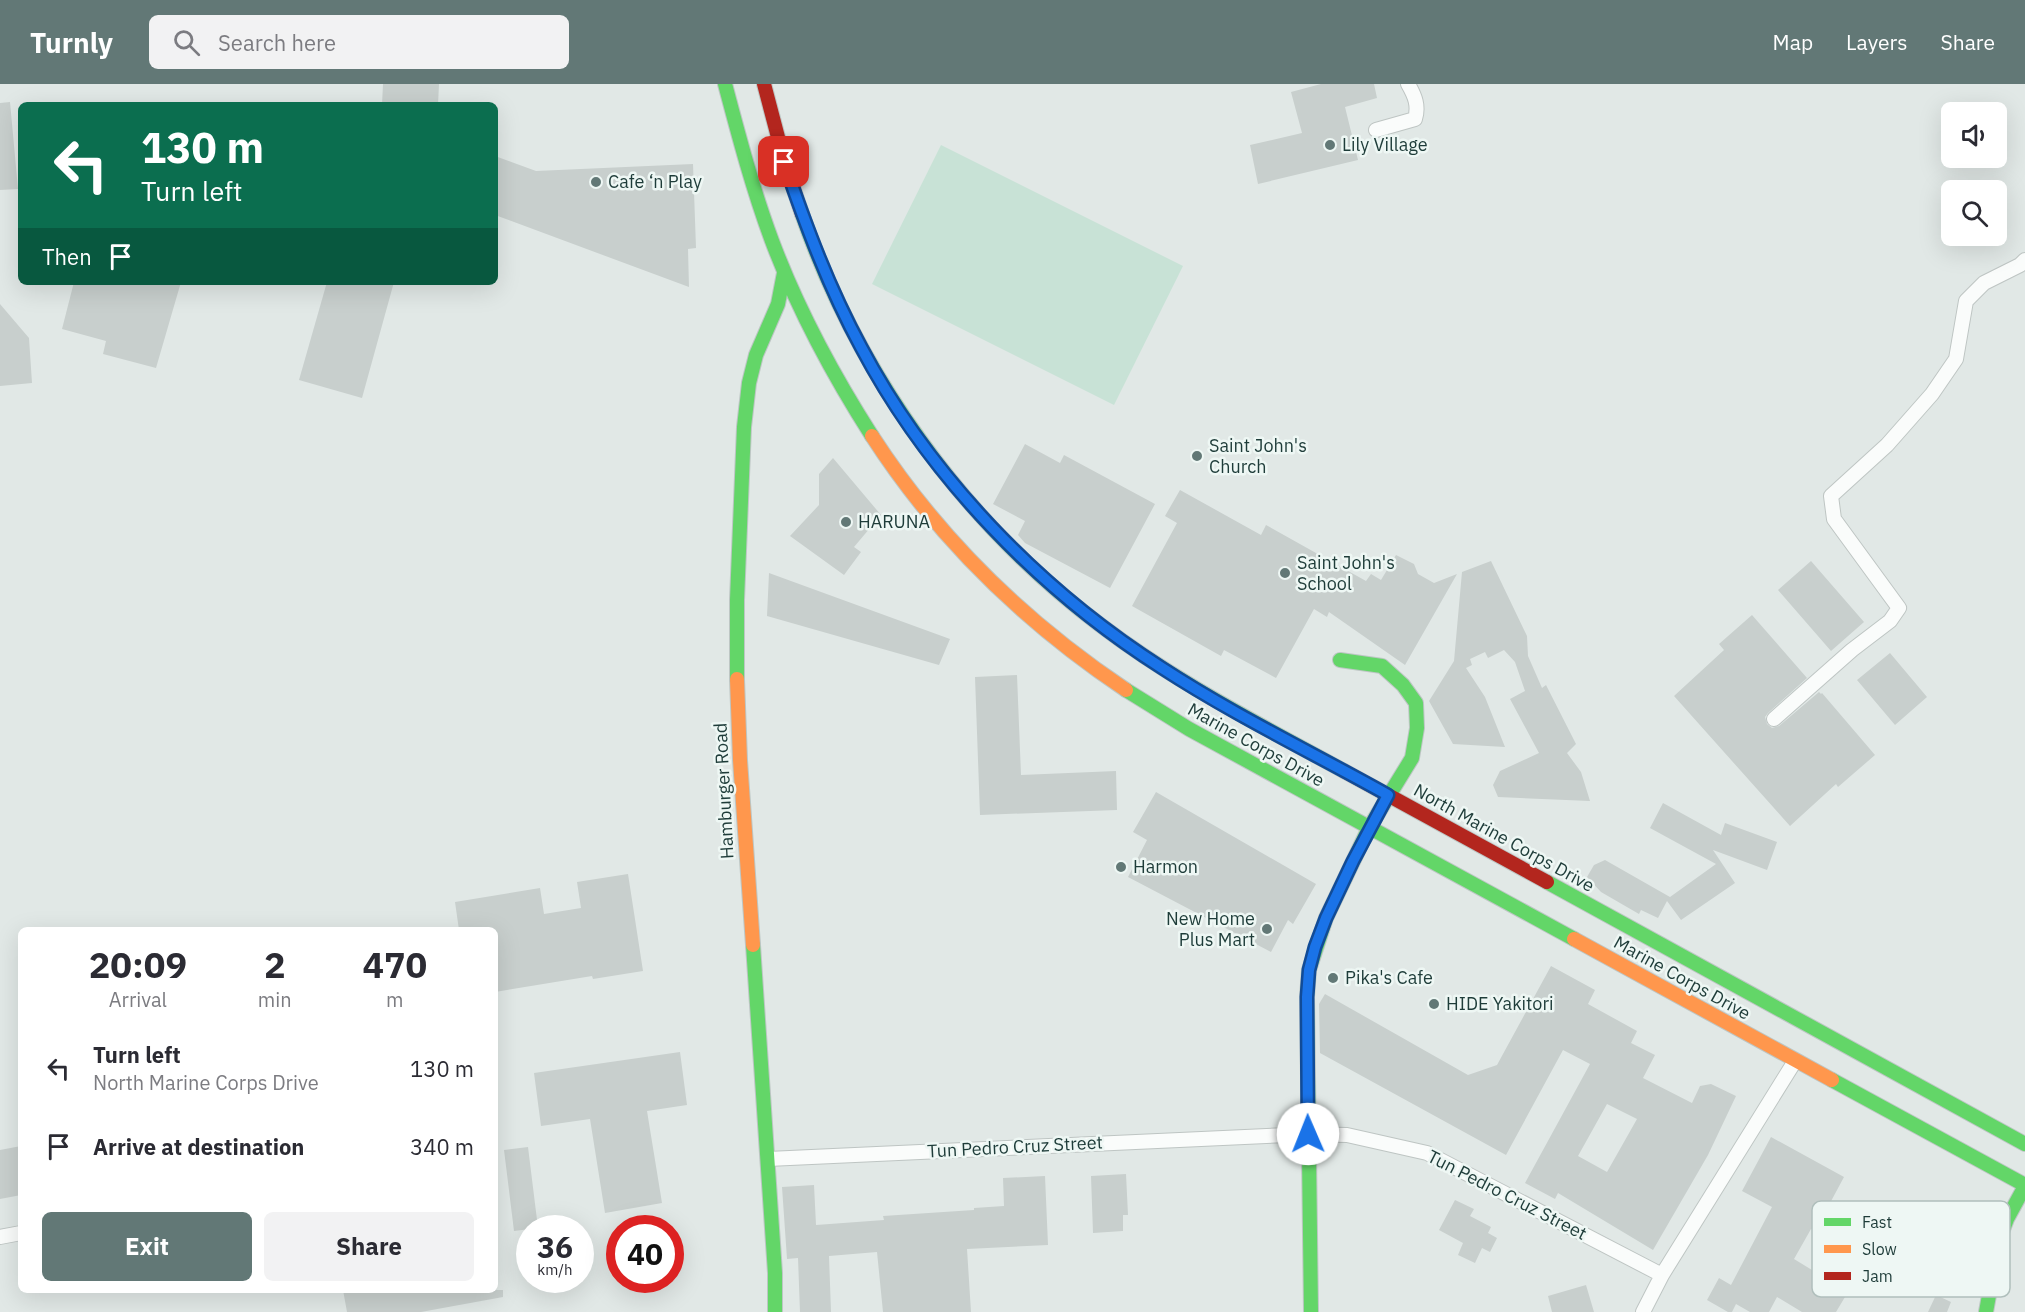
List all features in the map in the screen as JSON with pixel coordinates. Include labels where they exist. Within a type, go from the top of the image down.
[{"type":"main road","name":"Marine Corps Drive","points":[[725,84],[748,174],[784,273],[828,365],[855,413],[915,496],[946,533],[1001,591],[1060,642],[1141,700],[1369,828],[2025,1186]]},
{"type":"main road","name":"North Marine Corps Drive","points":[[764,84],[770,114],[801,211],[819,258],[852,329],[887,393],[974,508],[1047,581],[1084,612],[1154,663],[1208,696],[2025,1144]]},
{"type":"main road","name":"Hamburger Road","points":[[775,1312],[768,1159],[740,760],[737,600],[744,427],[749,383],[756,355],[778,303],[784,273]]},
{"type":"main road","points":[[1311,1312],[1307,997],[1309,970],[1326,918],[1369,828],[1412,758],[1417,728],[1416,703],[1403,685],[1382,666],[1340,660]]},
{"type":"main road","points":[[2010,1214],[2025,1186]]},
{"type":"main road","points":[[1986,1312],[1989,1297]]},
{"type":"street","points":[[1376,130],[1415,119],[1418,111],[1415,97],[1408,84]]},
{"type":"street","points":[[1774,719],[1852,650],[1890,621],[1899,608],[1834,519],[1831,496],[1887,445],[1932,394],[1956,359],[1966,301],[1984,283],[2025,260]]},
{"type":"street","points":[[1643,1312],[1662,1275],[1796,1061]]},
{"type":"street","name":"Tun Pedro Cruz Street","points":[[768,1159],[1308,1134],[1347,1135],[1427,1153],[1662,1275]]},
{"type":"street","points":[[0,1237],[18,1234]]},
{"type":"green space","points":[[941,145],[1183,266],[1114,405],[872,284]]},
{"type":"building","points":[[383,84],[439,84],[438,102],[382,102]]},
{"type":"building","points":[[1321,84],[1374,84],[1377,98],[1345,107],[1358,160],[1258,184],[1250,145],[1302,133],[1291,92]]},
{"type":"building","points":[[10,102],[18,189],[0,190],[0,103]]},
{"type":"building","points":[[498,157],[536,171],[693,164],[696,248],[688,249],[689,287],[498,216]]},
{"type":"building","points":[[73,285],[180,285],[156,368],[103,354],[106,341],[62,329]]},
{"type":"building","points":[[326,285],[393,285],[362,398],[299,380]]},
{"type":"building","points":[[0,304],[29,338],[32,383],[0,386]]},
{"type":"building","points":[[1025,444],[1060,463],[1064,455],[1155,504],[1110,588],[1025,543],[1018,535],[1025,521],[993,504]]},
{"type":"building","points":[[833,458],[881,515],[854,547],[861,552],[844,575],[790,536],[819,505],[819,474]]},
{"type":"building","points":[[1180,490],[1261,535],[1266,525],[1366,581],[1371,574],[1381,580],[1396,555],[1414,564],[1418,574],[1434,583],[1457,574],[1405,665],[1329,612],[1327,617],[1314,609],[1276,678],[1224,650],[1221,656],[1132,606],[1177,523],[1165,516]]},
{"type":"building","points":[[1491,561],[1527,636],[1528,656],[1542,688],[1546,685],[1576,744],[1567,753],[1581,772],[1590,801],[1498,797],[1493,785],[1500,771],[1539,753],[1510,699],[1525,691],[1515,662],[1504,650],[1488,658],[1485,652],[1470,659],[1472,665],[1466,668],[1485,697],[1505,747],[1453,744],[1429,701],[1454,661],[1462,572]]},
{"type":"building","points":[[1811,561],[1864,622],[1831,651],[1778,590]]},
{"type":"building","points":[[769,573],[950,639],[939,665],[767,616]]},
{"type":"building","points":[[1752,615],[1807,678],[1768,713],[1765,717],[1767,724],[1772,728],[1779,726],[1819,692],[1875,755],[1838,787],[1836,784],[1790,826],[1674,696],[1724,650],[1719,644]]},
{"type":"building","points":[[1890,653],[1927,697],[1895,725],[1857,680]]},
{"type":"building","points":[[1017,675],[1021,775],[1116,771],[1117,810],[980,815],[975,677]]},
{"type":"building","points":[[1156,792],[1316,884],[1293,924],[1288,920],[1271,952],[1128,877],[1147,840],[1133,832]]},
{"type":"building","points":[[1663,803],[1721,835],[1725,823],[1777,842],[1767,870],[1713,850],[1735,883],[1681,920],[1667,901],[1658,918],[1641,910],[1639,914],[1601,892],[1587,877],[1594,865],[1605,860],[1670,897],[1716,864],[1650,828]]},
{"type":"building","points":[[628,874],[643,971],[593,979],[592,976],[498,992],[498,927],[459,927],[455,902],[540,888],[544,914],[581,908],[577,882]]},
{"type":"building","points":[[1551,966],[1595,990],[1588,1004],[1637,1031],[1631,1043],[1655,1055],[1643,1078],[1692,1103],[1700,1086],[1711,1084],[1736,1096],[1708,1155],[1653,1250],[1558,1193],[1555,1199],[1525,1183],[1590,1064],[1563,1050],[1506,1155],[1320,1053],[1319,1004],[1325,994],[1468,1075],[1497,1065]],"holes":[[[1607,1104],[1637,1119],[1607,1172],[1578,1156]]]},
{"type":"building","points":[[680,1052],[687,1105],[647,1111],[662,1203],[605,1213],[590,1119],[541,1126],[534,1073]]},
{"type":"building","points":[[1771,1137],[1844,1177],[1831,1201],[1812,1201],[1812,1230],[1794,1259],[1812,1270],[1812,1297],[1845,1297],[1836,1312],[1802,1312],[1777,1297],[1769,1312],[1750,1312],[1736,1304],[1732,1312],[1728,1312],[1707,1300],[1719,1278],[1731,1285],[1772,1207],[1742,1191]]},
{"type":"building","points":[[18,1147],[18,1196],[0,1199],[0,1150]]},
{"type":"building","points":[[528,1147],[536,1215],[516,1215],[516,1231],[514,1231],[504,1150]]},
{"type":"building","points":[[1126,1174],[1128,1215],[1123,1215],[1123,1231],[1093,1233],[1091,1176]]},
{"type":"building","points":[[1045,1176],[1048,1245],[967,1249],[971,1312],[883,1312],[877,1252],[829,1256],[831,1312],[800,1312],[798,1258],[787,1259],[782,1187],[814,1185],[816,1225],[884,1220],[883,1216],[1004,1206],[1003,1178]]},
{"type":"building","points":[[1455,1200],[1474,1209],[1470,1216],[1491,1227],[1488,1233],[1497,1238],[1490,1252],[1482,1248],[1475,1263],[1458,1255],[1463,1243],[1439,1230]]},
{"type":"building","points":[[1586,1285],[1594,1312],[1552,1312],[1548,1296]]},
{"type":"building","points":[[498,1290],[503,1290],[503,1297],[421,1312],[347,1312],[344,1293],[498,1293]]},
{"type":"building","points":[[1935,1297],[1951,1302],[1947,1312],[1928,1312]]},
{"type":"traffic: fast","points":[[725,84],[752,183],[782,267],[817,342],[872,436]]},
{"type":"traffic: fast","points":[[802,214],[825,273],[853,331],[885,387],[920,441],[960,492],[1003,540],[1050,584],[1128,645],[1188,684],[1344,771]]},
{"type":"traffic: fast","points":[[737,679],[737,600],[744,427],[749,383],[756,355],[778,304],[784,273]]},
{"type":"traffic: fast","points":[[1311,1312],[1307,997],[1309,970],[1326,918],[1369,828],[1412,758],[1417,728],[1416,703],[1403,685],[1382,666],[1340,660]]},
{"type":"traffic: fast","points":[[1126,690],[1189,729],[1574,939]]},
{"type":"traffic: fast","points":[[1547,882],[2025,1144]]},
{"type":"traffic: fast","points":[[753,945],[775,1273],[775,1312]]},
{"type":"traffic: fast","points":[[1832,1080],[2025,1185]]},
{"type":"traffic: fast","points":[[2010,1214],[2025,1186]]},
{"type":"traffic: fast","points":[[1986,1312],[1989,1297]]},
{"type":"traffic: slow","points":[[872,436],[925,509],[986,576],[1053,636],[1126,690]]},
{"type":"traffic: slow","points":[[737,679],[740,760],[753,945]]},
{"type":"traffic: slow","points":[[1574,939],[1832,1080]]},
{"type":"traffic: jam","points":[[764,84],[784,160],[802,214]]},
{"type":"traffic: jam","points":[[1344,771],[1547,882]]},
{"type":"place","name":"Lily Village","points":[[1330,145]]},
{"type":"place","name":"Cafe ‘n Play","points":[[596,182]]},
{"type":"place","name":"Saint John's Church","points":[[1197,456]]},
{"type":"place","name":"HARUNA","points":[[846,522]]},
{"type":"place","name":"Saint John's School","points":[[1285,573]]},
{"type":"place","name":"Harmon","points":[[1121,867]]},
{"type":"place","name":"New Home Plus Mart","points":[[1267,929]]},
{"type":"place","name":"Pika's Cafe","points":[[1333,978]]},
{"type":"place","name":"HIDE Yakitori","points":[[1434,1004]]},
{"type":"route","points":[[784,162],[828,280],[887,393],[945,472],[974,508],[1009,545],[1084,612],[1162,668],[1208,696],[1388,795],[1369,828],[1326,918],[1309,970],[1307,997],[1308,1134]]}]
